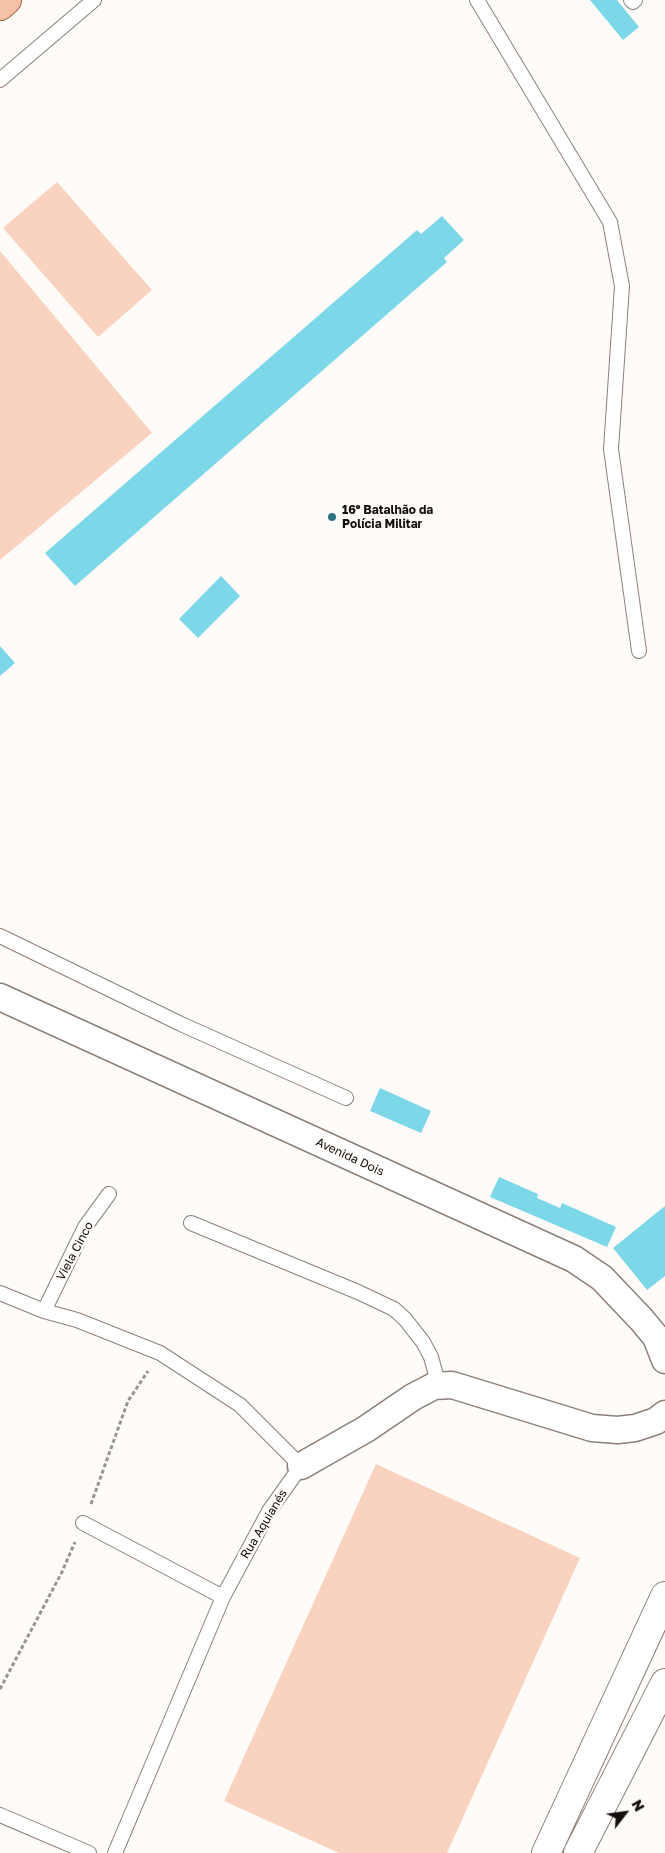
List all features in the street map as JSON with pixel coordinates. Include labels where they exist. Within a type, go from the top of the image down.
[{"type":"main road","points":[[0,6],[7,0]]},
{"type":"street","name":"Avenida Dois","points":[[0,997],[574,1259],[602,1278],[641,1319],[656,1338],[665,1360]]},
{"type":"street","points":[[301,1466],[366,1429],[413,1397],[434,1386],[452,1385],[592,1428],[618,1430],[635,1428],[656,1421],[665,1414]]},
{"type":"street","points":[[546,1853],[665,1596]]},
{"type":"street","points":[[578,1853],[665,1683]]},
{"type":"lane","points":[[0,80],[94,0]]},
{"type":"lane","points":[[477,0],[610,222],[622,286],[611,449],[639,652]]},
{"type":"lane","points":[[631,0],[633,2],[635,0]]},
{"type":"lane","points":[[0,936],[181,1024],[346,1098]]},
{"type":"lane","name":"Viela Cinco","points":[[44,1312],[86,1227],[110,1194]]},
{"type":"lane","points":[[191,1223],[358,1292],[394,1309],[405,1319],[423,1342],[433,1363],[439,1386]]},
{"type":"lane","points":[[0,1293],[44,1312],[77,1320],[160,1353],[240,1405],[301,1466]]},
{"type":"lane","name":"Rua Aquianés","points":[[115,1853],[223,1597],[268,1511],[301,1466]]},
{"type":"lane","points":[[83,1523],[223,1597]]},
{"type":"lane","points":[[0,1815],[89,1853]]},
{"type":"shaded area","points":[[57,182],[152,290],[98,337],[3,228]]},
{"type":"shaded area","points":[[0,251],[152,433],[0,560]]},
{"type":"shaded area","points":[[376,1464],[580,1558],[447,1853],[339,1853],[224,1801]]},
{"type":"building","points":[[590,0],[617,0],[639,27],[623,40]]},
{"type":"building","points":[[442,216],[464,240],[444,258],[447,262],[75,586],[45,553],[417,230],[421,234]]},
{"type":"building","points":[[221,576],[240,596],[198,638],[179,619]]},
{"type":"building","points":[[0,646],[15,663],[0,676]]},
{"type":"building","points":[[380,1088],[431,1111],[421,1133],[370,1111]]},
{"type":"building","points":[[499,1177],[538,1194],[537,1198],[560,1208],[562,1203],[616,1227],[607,1247],[490,1197]]},
{"type":"building","points":[[665,1206],[665,1276],[647,1290],[613,1248]]},
{"type":"place","name":"16º Batalhão da Polícia Militar","points":[[332,517]]}]
